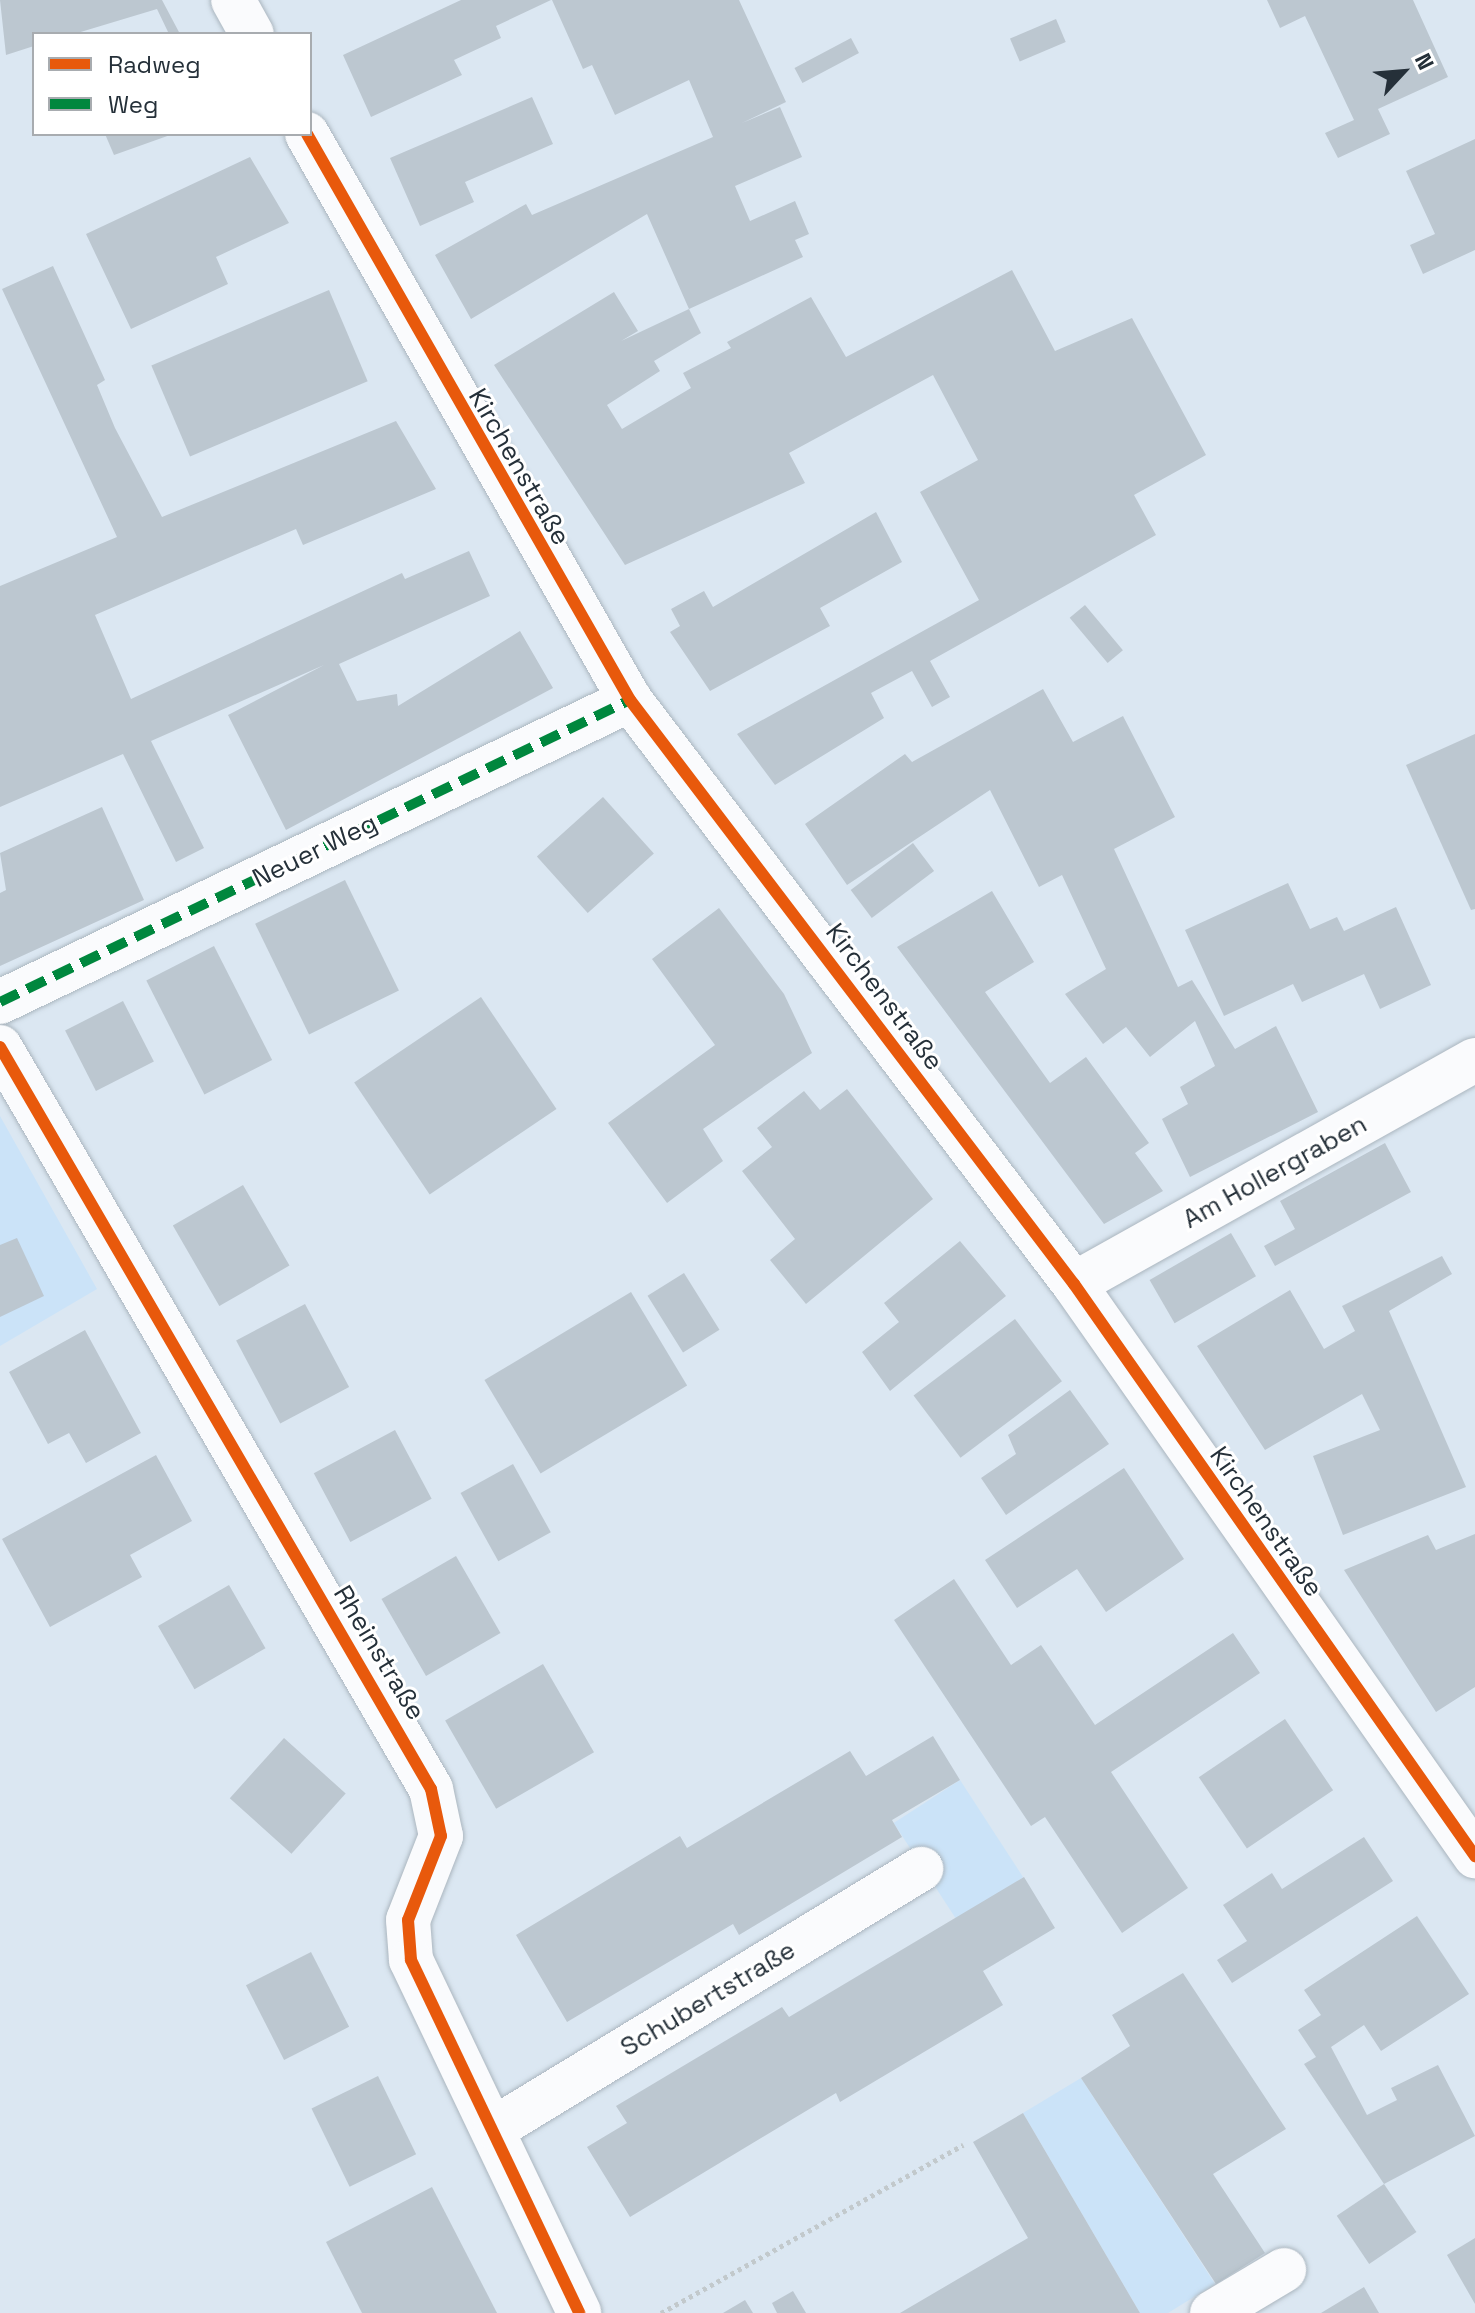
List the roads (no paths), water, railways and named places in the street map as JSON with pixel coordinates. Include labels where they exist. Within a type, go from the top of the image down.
[{"type":"street","points":[[233,0],[251,32]]},
{"type":"street","name":"Kirchenstraße","points":[[308,136],[630,700],[1074,1284],[1475,1856]]},
{"type":"street","name":"Neuer Weg","points":[[0,1002],[630,700]]},
{"type":"street","name":"Rheinstraße","points":[[0,1047],[431,1789],[441,1836],[408,1920],[411,1960],[495,2128],[579,2313]]},
{"type":"street","name":"Am Hollergraben","points":[[1074,1284],[1475,1060]]},
{"type":"street","name":"Schubertstraße","points":[[495,2128],[921,1869]]},
{"type":"street","points":[[1193,2310],[1284,2270]]}]
